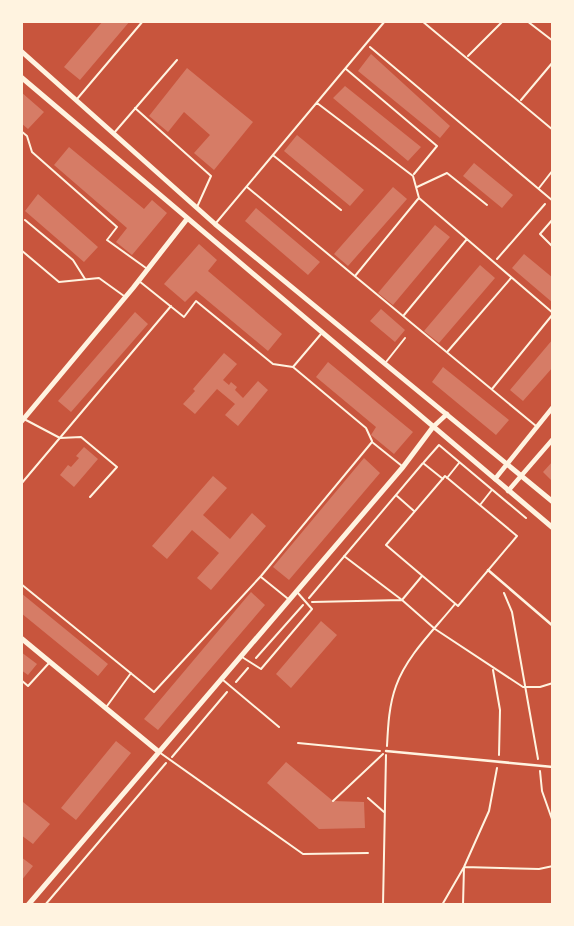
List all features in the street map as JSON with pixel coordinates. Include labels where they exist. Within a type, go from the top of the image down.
[{"type":"main road","points":[[21,51],[215,224],[553,502]]},
{"type":"main road","points":[[21,77],[553,528]]},
{"type":"main road","points":[[22,420],[197,208]]},
{"type":"main road","points":[[28,905],[403,467],[433,427]]},
{"type":"main road","points":[[21,638],[159,752]]},
{"type":"street","points":[[495,479],[553,407]]},
{"type":"street","points":[[433,427],[448,413]]},
{"type":"street","points":[[508,491],[553,439]]},
{"type":"street","points":[[488,570],[553,625]]},
{"type":"street","points":[[386,751],[553,767]]},
{"type":"lane","points":[[76,100],[143,21]]},
{"type":"lane","points":[[215,224],[385,21]]},
{"type":"lane","points":[[114,133],[177,60]]},
{"type":"lane","points":[[346,68],[437,146],[413,176]]},
{"type":"lane","points":[[317,103],[413,176],[419,198],[553,314],[492,389]]},
{"type":"lane","points":[[135,108],[211,177],[197,208]]},
{"type":"lane","points":[[21,131],[27,136],[32,152],[117,227],[107,240],[147,269]]},
{"type":"lane","points":[[273,155],[341,210]]},
{"type":"lane","points":[[416,188],[447,173],[487,205]]},
{"type":"lane","points":[[247,187],[537,427]]},
{"type":"lane","points":[[355,276],[419,198]]},
{"type":"lane","points":[[553,219],[540,234],[553,247]]},
{"type":"lane","points":[[25,220],[73,260],[86,279]]},
{"type":"lane","points":[[403,316],[467,239]]},
{"type":"lane","points":[[21,250],[59,282],[99,278],[125,297]]},
{"type":"lane","points":[[447,352],[512,278]]},
{"type":"lane","points":[[138,281],[184,317],[197,301],[273,364],[293,367],[366,428],[372,442],[403,467]]},
{"type":"lane","points":[[21,484],[171,306]]},
{"type":"lane","points":[[293,367],[323,333]]},
{"type":"lane","points":[[385,362],[405,338]]},
{"type":"lane","points":[[22,420],[60,438],[81,437],[117,467],[90,497]]},
{"type":"lane","points":[[21,584],[154,692],[261,576],[372,442]]},
{"type":"lane","points":[[261,576],[289,600]]},
{"type":"lane","points":[[241,656],[261,669],[312,609],[297,591]]},
{"type":"lane","points":[[21,680],[28,686],[50,662]]},
{"type":"lane","points":[[106,708],[131,673]]},
{"type":"lane","points":[[222,678],[278,727]]},
{"type":"lane","points":[[159,752],[303,854],[368,853]]},
{"type":"path","points":[[422,21],[553,130]]},
{"type":"path","points":[[468,57],[503,21]]},
{"type":"path","points":[[527,21],[553,41]]},
{"type":"path","points":[[366,44],[553,201]]},
{"type":"path","points":[[521,101],[553,62]]},
{"type":"path","points":[[538,188],[553,170]]},
{"type":"path","points":[[494,262],[545,204]]},
{"type":"path","points":[[45,905],[439,445],[526,518]]},
{"type":"path","points":[[447,478],[459,462]]},
{"type":"path","points":[[424,463],[443,479]]},
{"type":"path","points":[[444,476],[447,478],[517,536],[458,606],[386,545],[444,476]]},
{"type":"path","points":[[480,505],[492,490]]},
{"type":"path","points":[[396,495],[415,512]]},
{"type":"path","points":[[344,556],[435,629],[523,687],[540,687],[553,683]]},
{"type":"path","points":[[306,602],[402,600],[422,576]]},
{"type":"path","points":[[499,579],[512,612],[527,687],[541,791],[553,822]]},
{"type":"path","points":[[442,905],[464,867],[489,811],[498,761],[500,710],[492,668]]},
{"type":"path","points":[[298,743],[386,751]]},
{"type":"path","points":[[333,801],[386,751]]},
{"type":"path","points":[[368,798],[385,813]]},
{"type":"path","points":[[464,867],[539,869],[553,866]]},
{"type":"path","points":[[463,905],[464,867]]},
{"type":"building","points":[[103,21],[130,21],[80,80],[64,67]]},
{"type":"building","points":[[371,54],[450,126],[440,138],[358,71]]},
{"type":"building","points":[[187,68],[253,122],[214,170],[194,153],[210,135],[184,112],[168,132],[149,116]]},
{"type":"building","points":[[345,86],[421,147],[408,161],[333,98]]},
{"type":"building","points":[[21,92],[44,112],[28,129],[21,123]]},
{"type":"building","points":[[297,135],[364,190],[350,206],[284,151]]},
{"type":"building","points":[[69,147],[144,209],[152,200],[167,213],[132,255],[116,242],[127,228],[54,165]]},
{"type":"building","points":[[474,163],[513,195],[502,208],[463,176]]},
{"type":"building","points":[[393,187],[407,199],[348,266],[334,254]]},
{"type":"building","points":[[38,194],[98,247],[84,262],[25,211]]},
{"type":"building","points":[[256,208],[320,262],[308,275],[245,221]]},
{"type":"building","points":[[435,225],[450,237],[393,305],[378,293]]},
{"type":"building","points":[[199,244],[217,260],[208,271],[282,334],[268,351],[196,291],[185,302],[164,284]]},
{"type":"building","points":[[524,254],[553,278],[553,303],[512,268]]},
{"type":"building","points":[[480,265],[495,278],[439,343],[424,331]]},
{"type":"building","points":[[381,309],[405,330],[395,342],[370,321]]},
{"type":"building","points":[[135,312],[148,324],[71,412],[58,401]]},
{"type":"building","points":[[553,339],[553,367],[523,401],[510,390]]},
{"type":"building","points":[[224,353],[237,364],[223,380],[237,387],[235,390],[243,398],[258,381],[268,390],[238,426],[225,415],[235,404],[217,389],[195,414],[183,404]]},
{"type":"building","points":[[328,362],[413,432],[394,454],[371,435],[376,427],[316,377]]},
{"type":"building","points":[[443,367],[509,420],[496,435],[432,382]]},
{"type":"building","points":[[84,447],[98,459],[74,487],[60,475],[68,465],[71,467],[79,458],[76,456]]},
{"type":"building","points":[[364,458],[380,473],[289,580],[273,567]]},
{"type":"building","points":[[553,461],[553,482],[543,472]]},
{"type":"building","points":[[213,476],[227,488],[203,515],[230,539],[252,513],[266,526],[211,590],[197,578],[219,553],[192,530],[167,559],[152,546]]},
{"type":"building","points":[[251,592],[265,605],[158,730],[144,719]]},
{"type":"building","points":[[21,593],[108,664],[98,676],[21,613]]},
{"type":"building","points":[[321,621],[337,635],[291,688],[276,674]]},
{"type":"building","points":[[21,652],[37,664],[28,675],[21,670]]},
{"type":"building","points":[[116,741],[131,753],[76,820],[61,808]]},
{"type":"building","points":[[286,762],[333,801],[364,802],[365,828],[319,829],[267,783]]},
{"type":"building","points":[[23,802],[50,824],[33,844],[21,835]]},
{"type":"building","points":[[21,857],[33,866],[21,881]]}]
